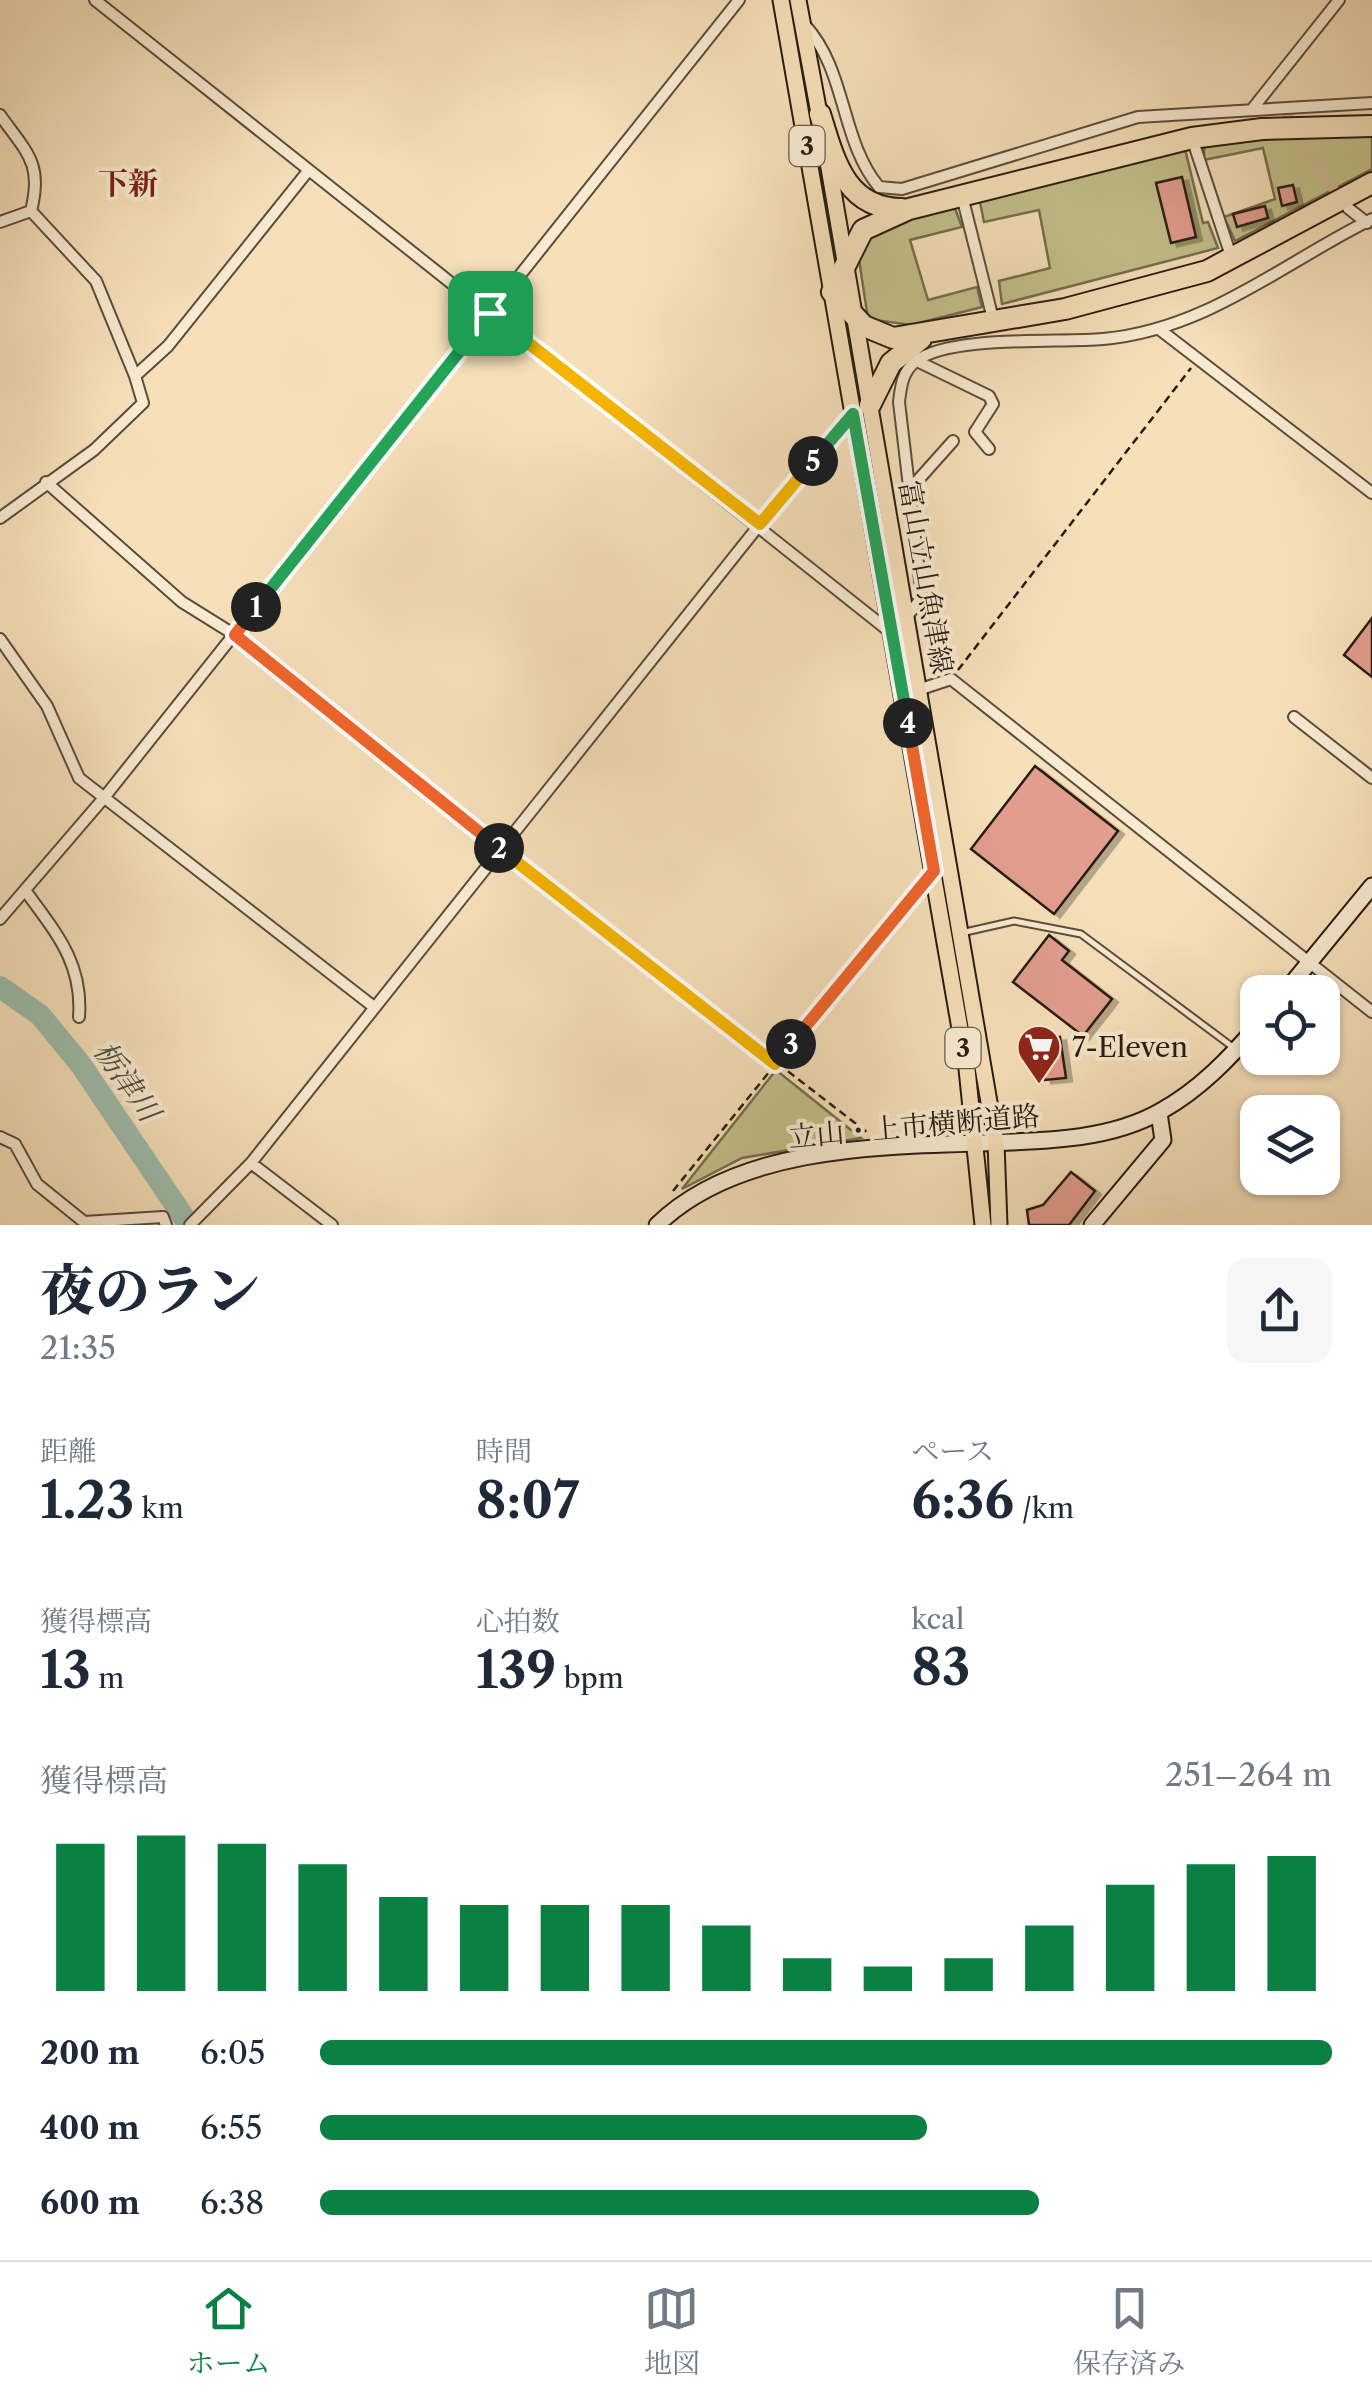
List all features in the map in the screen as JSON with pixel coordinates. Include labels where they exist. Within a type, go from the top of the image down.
[{"type":"highway","points":[[820,114],[842,176],[853,192],[875,205],[909,209]]},
{"type":"highway","points":[[1372,126],[1262,129],[1192,138],[909,209],[863,230],[832,292],[882,336],[931,334],[994,319],[1066,310],[1177,281],[1232,260],[1372,183]]},
{"type":"highway","points":[[862,409],[899,353],[931,334]]},
{"type":"main road","name":"富山立山魚津線","points":[[782,0],[832,292],[862,409],[921,689],[996,1143],[999,1225]]},
{"type":"main road","name":"富山立山魚津線","points":[[798,0],[856,317],[862,409],[890,632],[978,1143],[983,1225]]},
{"type":"street","points":[[95,0],[760,524],[890,632]]},
{"type":"street","points":[[0,919],[27,893],[104,800],[739,0]]},
{"type":"street","points":[[1254,108],[1338,0]]},
{"type":"street","points":[[801,20],[822,42],[862,167],[879,187],[902,189],[1138,117],[1372,102]]},
{"type":"street","points":[[0,116],[36,166],[38,186],[30,212]]},
{"type":"street","points":[[1192,138],[1232,260]]},
{"type":"street","points":[[135,376],[168,346],[308,171]]},
{"type":"street","points":[[962,195],[994,319]]},
{"type":"street","points":[[906,618],[922,597],[899,402],[902,378],[916,360],[964,347],[1105,339],[1159,329],[1210,312],[1370,223],[1348,208]]},
{"type":"street","points":[[0,222],[30,212]]},
{"type":"street","points":[[0,518],[94,450],[142,403],[96,281],[30,212]]},
{"type":"street","points":[[1159,329],[1372,493]]},
{"type":"street","points":[[916,360],[990,396],[994,404],[975,432],[989,449]]},
{"type":"street","points":[[190,1225],[251,1163],[760,524],[862,409]]},
{"type":"street","points":[[911,488],[953,441]]},
{"type":"street","points":[[46,482],[182,602],[235,635],[501,850]]},
{"type":"street","points":[[0,639],[48,706],[79,778],[374,1007]]},
{"type":"street","points":[[921,689],[951,679],[1372,1012]]},
{"type":"street","points":[[1294,717],[1372,778]]},
{"type":"street","points":[[1300,975],[1372,886]]},
{"type":"street","points":[[27,893],[70,951],[81,990],[79,1017]]},
{"type":"street","name":"立山・上市横断道路","points":[[678,1204],[762,1165],[889,1150],[1092,1134],[1159,1113],[1192,1091],[1240,1047]]},
{"type":"street","points":[[1092,1225],[1163,1140],[1159,1113]]},
{"type":"street","points":[[0,1137],[15,1144],[37,1184],[84,1222],[162,1217],[166,1225]]},
{"type":"street","points":[[251,1163],[332,1225]]},
{"type":"street","points":[[658,1225],[678,1204]]},
{"type":"lane","points":[[960,933],[1014,922],[1081,934],[1237,1050]]},
{"type":"path","points":[[951,679],[1198,359]]},
{"type":"path","points":[[501,850],[889,1150]]},
{"type":"path","points":[[678,1204],[673,1190],[934,871]]},
{"type":"shaded area","points":[[1372,133],[1372,169],[1235,241],[1224,217],[1275,199],[1263,148],[1204,160],[1204,147],[1251,139]]},
{"type":"shaded area","points":[[1185,149],[1203,223],[1208,222],[1218,248],[1002,304],[999,281],[1050,268],[1039,210],[984,222],[980,202]]},
{"type":"shaded area","points":[[954,206],[962,227],[910,240],[928,300],[977,287],[982,307],[911,325],[868,319],[858,253],[868,231]]},
{"type":"shaded area","points":[[776,1070],[861,1138],[742,1158],[682,1189]]},
{"type":"building","points":[[1182,177],[1196,237],[1171,243],[1156,183]]},
{"type":"building","points":[[1293,185],[1297,202],[1282,206],[1278,188]]},
{"type":"building","points":[[1265,206],[1268,218],[1237,227],[1233,214]]},
{"type":"building","points":[[1372,618],[1372,677],[1344,655]]},
{"type":"building","points":[[1035,766],[1118,831],[1054,914],[971,849]]},
{"type":"building","points":[[1049,935],[1069,951],[1062,960],[1112,999],[1083,1036],[1013,982]]},
{"type":"building","points":[[1060,1037],[1066,1078],[1045,1080],[1042,1039]]},
{"type":"building","points":[[1071,1172],[1095,1191],[1069,1225],[1029,1225],[1027,1210],[1043,1205]]},
{"type":"waterway","name":"栃津川","points":[[0,987],[40,1015],[81,1065],[189,1225]]},
{"type":"tunnel","points":[[1285,111],[1313,162],[1341,199]]},
{"type":"place","name":"7-Eleven","points":[[1039,1085]]},
{"type":"district","name":"下新","points":[[128,183]]},
{"type":"route","points":[[490,313],[760,524],[853,414],[934,871],[915,888],[775,1064],[235,635],[490,313]]}]
